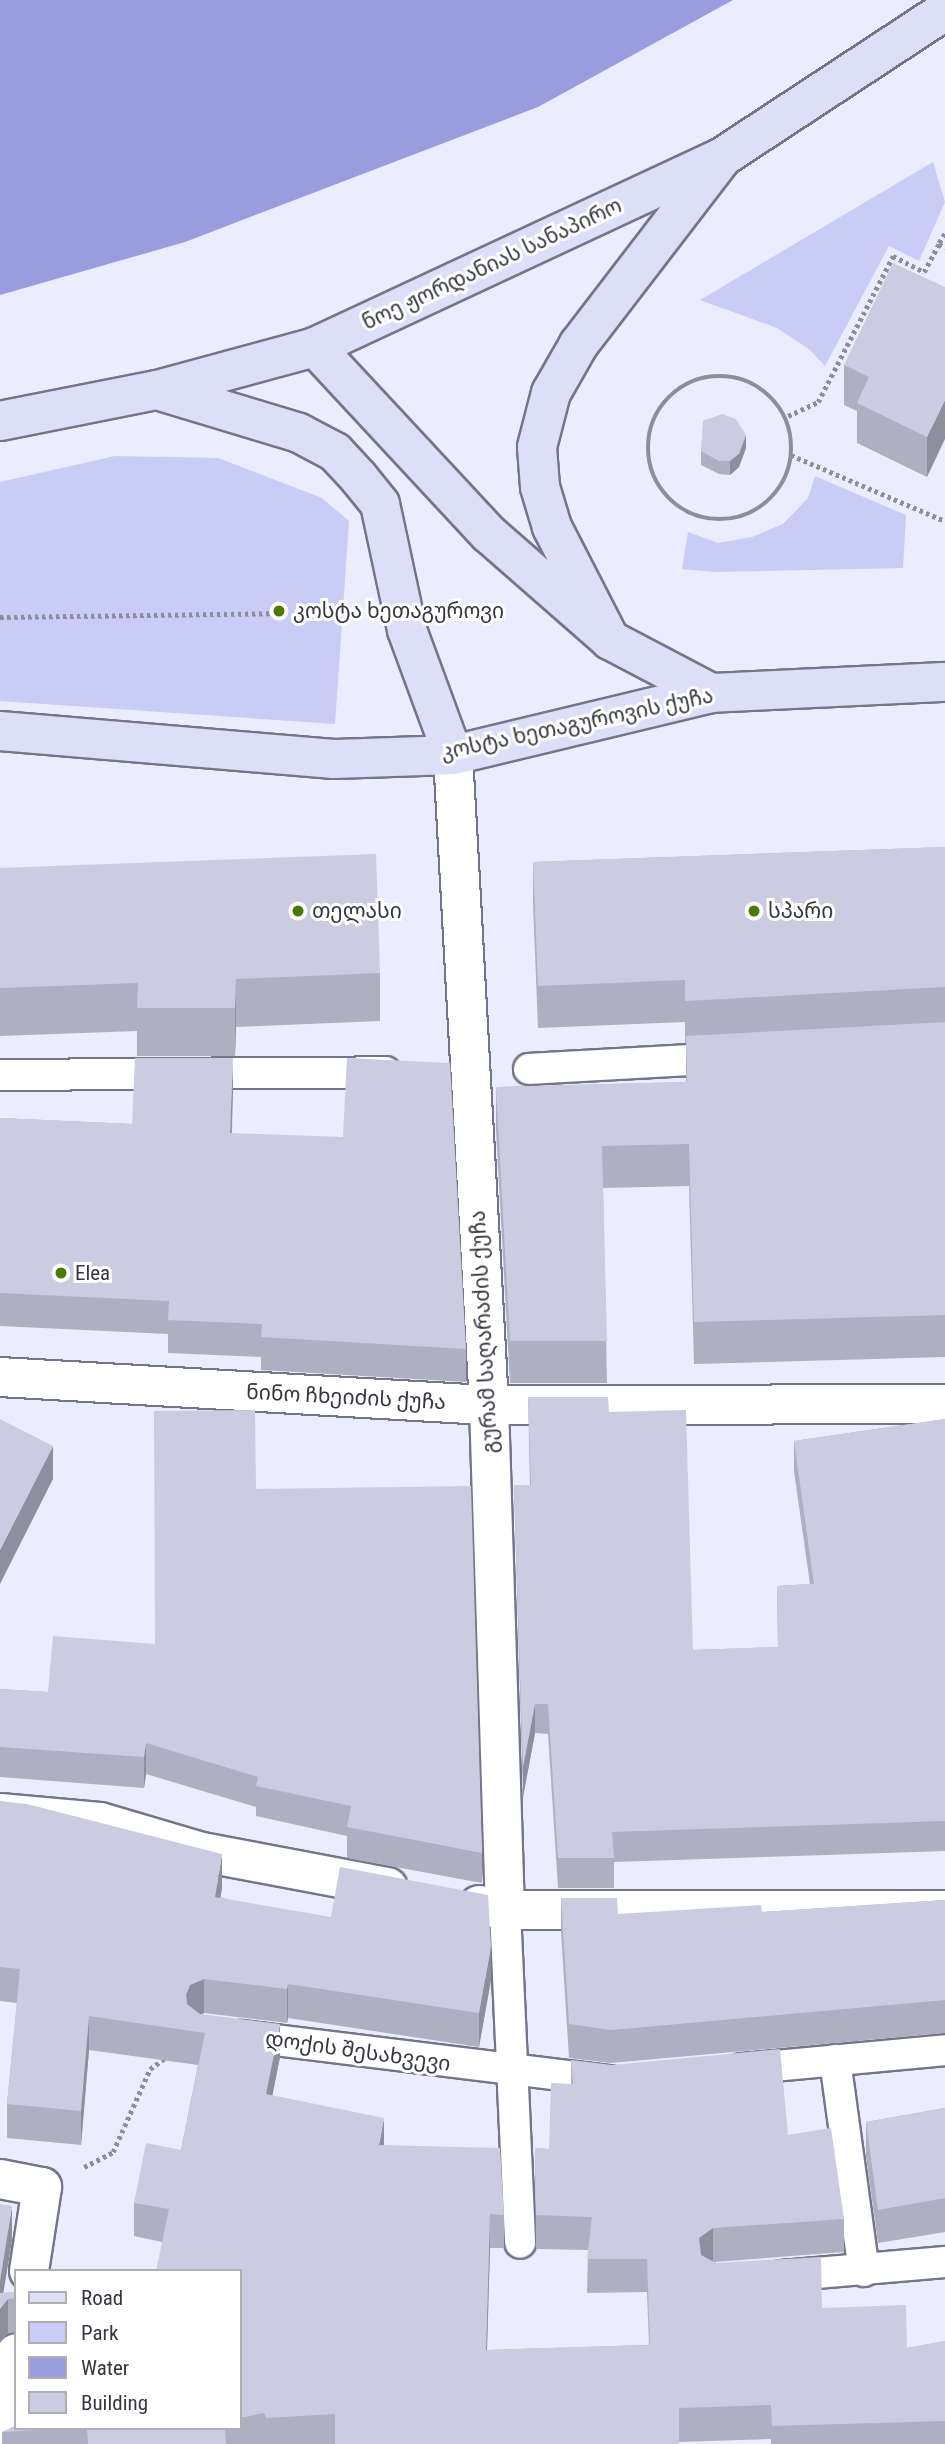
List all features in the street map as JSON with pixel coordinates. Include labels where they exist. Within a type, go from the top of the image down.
[{"type":"main road","name":"ნოე ჟორდანიას სანაპირო","points":[[0,421],[157,390],[315,347],[724,156],[945,11]]},
{"type":"main road","points":[[610,640],[552,527],[540,487],[537,447],[551,393],[579,344],[724,156]]},
{"type":"main road","points":[[315,347],[489,534],[610,640],[711,693]]},
{"type":"main road","points":[[157,390],[299,433],[335,452],[380,504],[392,543],[407,630],[453,755]]},
{"type":"main road","name":"კოსტა ხეთაგუროვის ქუჩა","points":[[0,731],[334,759],[453,755],[711,693],[945,682]]},
{"type":"street","name":"გურამ საღარაძის ქუჩა","points":[[453,755],[443,1072],[489,1405],[505,1910]]},
{"type":"street","name":"ნინო ჩხეიძის ქუჩა","points":[[0,1377],[489,1405],[945,1404]]},
{"type":"street","points":[[0,1813],[100,1822],[202,1852],[505,1910],[945,1910]]},
{"type":"street","points":[[0,2179],[42,2188],[29,2269]]},
{"type":"street","points":[[1,2444],[14,2365]]},
{"type":"lane","points":[[529,1069],[751,1057]]},
{"type":"lane","points":[[0,1075],[443,1072]]},
{"type":"lane","points":[[505,1910],[520,2243]]},
{"type":"lane","name":"დოქის შესახვევი","points":[[204,2030],[513,2072],[611,2081],[638,2079]]},
{"type":"lane","points":[[717,2071],[945,2050]]},
{"type":"lane","points":[[835,2060],[864,2271]]},
{"type":"lane","points":[[756,2277],[864,2271],[945,2262]]},
{"type":"path","points":[[788,416],[818,402],[893,256],[924,272],[945,234]]},
{"type":"path","points":[[939,244],[945,247]]},
{"type":"path","points":[[725,375],[747,380],[766,392],[788,416],[791,456],[788,475],[774,496],[755,512],[731,520],[705,519],[682,510],[663,494],[651,472],[647,447],[651,423],[664,401],[682,386],[703,377],[725,375]]},
{"type":"path","points":[[791,456],[945,521]]},
{"type":"path","points":[[0,617],[272,613]]},
{"type":"path","points":[[113,2152],[150,2069],[204,2030]]},
{"type":"green space","points":[[933,162],[945,202],[919,261],[889,246],[825,366],[809,349],[777,328],[700,300]]},
{"type":"green space","points":[[115,456],[218,458],[322,498],[349,521],[335,724],[0,701],[0,482]]},
{"type":"green space","points":[[815,476],[906,515],[903,568],[713,572],[682,569],[688,532],[718,543],[752,537],[783,524],[808,498]]},
{"type":"water","points":[[0,0],[733,0],[538,107],[185,242],[0,295]]},
{"type":"building","points":[[893,263],[945,287],[945,400],[927,437],[857,403],[869,377],[844,365]]},
{"type":"building","points":[[722,414],[736,419],[746,435],[739,454],[730,461],[719,461],[701,451],[703,421]]},
{"type":"building","points":[[945,847],[945,987],[685,1001],[685,980],[538,986],[533,862]]},
{"type":"building","points":[[376,854],[380,973],[236,979],[235,1008],[137,1008],[138,983],[0,988],[0,868]]},
{"type":"building","points":[[945,1022],[945,1315],[694,1322],[689,1144],[602,1146],[607,1341],[510,1341],[496,1087],[687,1082],[686,1036]]},
{"type":"building","points":[[135,1058],[233,1058],[230,1133],[343,1137],[347,1058],[450,1063],[466,1349],[261,1337],[262,1324],[168,1320],[169,1301],[0,1293],[0,1118],[132,1124]]},
{"type":"building","points":[[528,1397],[608,1397],[609,1412],[686,1410],[693,1650],[778,1647],[777,1586],[814,1584],[794,1441],[945,1419],[945,1821],[612,1832],[614,1858],[558,1858],[548,1704],[535,1704],[523,1767],[514,1485],[531,1485]]},
{"type":"building","points":[[255,1410],[256,1489],[471,1486],[482,1853],[347,1827],[351,1806],[256,1786],[258,1777],[146,1743],[144,1757],[0,1747],[0,1689],[48,1692],[53,1636],[155,1644],[154,1411]]},
{"type":"building","points":[[0,1419],[53,1446],[0,1550]]},
{"type":"building","points":[[0,1801],[27,1804],[222,1854],[215,1897],[331,1917],[340,1867],[488,1895],[491,1946],[479,2013],[288,1984],[287,1989],[204,1979],[190,1985],[186,1995],[187,2004],[200,2014],[280,2024],[266,2094],[384,2118],[379,2145],[500,2148],[504,2215],[490,2214],[486,2350],[650,2345],[647,2259],[587,2259],[592,2217],[536,2215],[535,2148],[549,2149],[551,2083],[573,2084],[571,2060],[612,2065],[780,2049],[788,2135],[831,2128],[844,2219],[713,2228],[699,2238],[701,2255],[716,2263],[821,2257],[822,2308],[906,2305],[907,2348],[945,2341],[945,2421],[772,2426],[771,2405],[679,2408],[679,2444],[335,2444],[335,2414],[266,2418],[264,2413],[242,2418],[242,2269],[156,2269],[169,2209],[134,2203],[146,2143],[181,2150],[205,2033],[89,2016],[81,2111],[7,2104],[20,1969],[0,1967]]},
{"type":"building","points":[[561,1898],[617,1898],[618,1914],[761,1905],[762,1912],[945,1900],[945,2000],[611,2030],[569,2024]]},
{"type":"building","points":[[945,2108],[945,2198],[878,2210],[866,2122]]},
{"type":"building","points":[[0,2204],[12,2206],[0,2281]]},
{"type":"building","points":[[14,2292],[14,2298],[8,2299],[0,2309],[0,2293]]},
{"type":"building","points":[[14,2426],[14,2430],[35,2430],[2,2432]]},
{"type":"building","points":[[87,2430],[225,2430],[226,2444],[88,2444]]},
{"type":"place","name":"კოსტა ხეთაგუროვი","points":[[279,611]]},
{"type":"place","name":"თელასი","points":[[298,911]]},
{"type":"place","name":"სპარი","points":[[754,911]]},
{"type":"place","name":"Elea","points":[[61,1273]]}]
